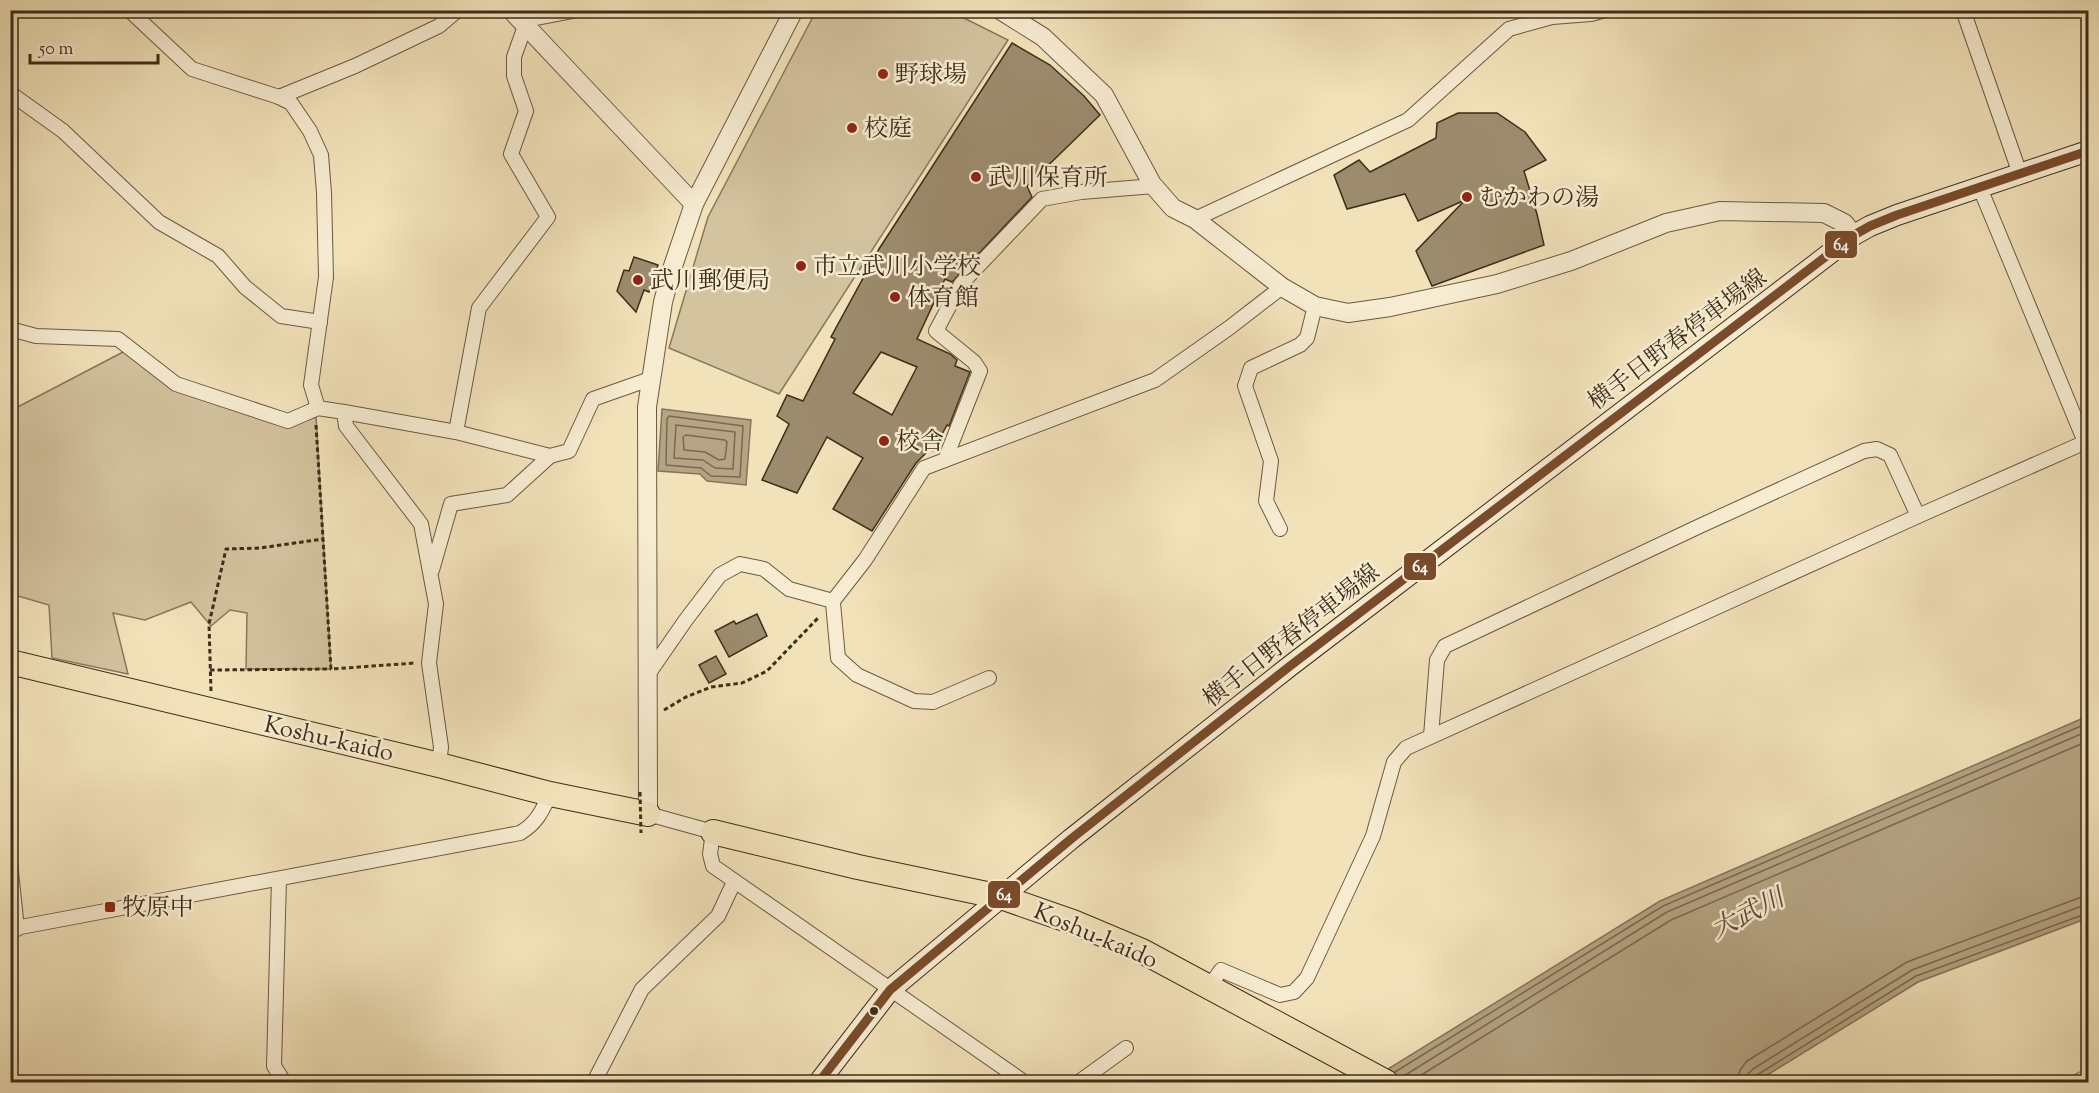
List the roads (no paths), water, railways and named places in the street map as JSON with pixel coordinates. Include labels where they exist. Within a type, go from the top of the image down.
[{"type":"highway","name":"Koshu-kaido","points":[[10,662],[439,765],[550,794],[643,813]]},
{"type":"highway","name":"Koshu-kaido","points":[[713,832],[858,867],[1001,897],[1073,922],[1142,951],[1386,1083]]},
{"type":"main road","name":"横手日野春停車場線","points":[[819,1083],[890,990],[1071,839],[1299,659],[1854,235],[1897,215],[2088,151]]},
{"type":"street","points":[[129,10],[192,69],[291,103],[310,131],[321,155],[324,193],[326,277],[311,385],[318,408]]},
{"type":"street","points":[[279,97],[355,66],[439,26],[458,10]]},
{"type":"street","points":[[519,19],[578,10]]},
{"type":"street","points":[[794,10],[694,204],[663,302],[647,407],[649,716],[643,813],[713,832],[710,854],[713,866],[1024,1083]]},
{"type":"street","points":[[1195,219],[1408,120],[1509,29],[1552,17],[1591,14],[1605,10]]},
{"type":"street","points":[[1964,10],[2020,174]]},
{"type":"street","points":[[1009,13],[1043,37],[1104,95],[1154,186],[1173,208],[1195,219],[1282,287],[1315,306],[1348,313],[1390,307],[1497,284],[1571,261],[1666,224],[1720,211],[1824,213],[1844,223],[1854,235]]},
{"type":"street","points":[[519,19],[694,204]]},
{"type":"street","points":[[456,432],[479,308],[548,217],[511,154],[526,111],[514,76],[519,19]]},
{"type":"street","points":[[10,93],[63,130],[159,222],[218,256],[245,287],[281,316],[320,322]]},
{"type":"street","points":[[945,460],[980,371],[974,362],[936,331],[961,284],[1042,199],[1081,192],[1154,186]]},
{"type":"street","points":[[1209,987],[1221,970],[1281,995],[1294,992],[1307,978],[1373,836],[1394,762],[1406,748],[2087,442],[1980,188]]},
{"type":"street","points":[[647,676],[720,575],[740,564],[764,569],[789,589],[833,601],[865,560],[924,468],[1155,380],[1282,287]]},
{"type":"street","points":[[1280,529],[1266,501],[1271,461],[1245,386],[1251,368],[1299,345],[1307,338],[1315,306]]},
{"type":"street","points":[[10,329],[36,336],[118,339],[176,384],[288,421],[318,408],[456,432],[550,456]]},
{"type":"street","points":[[431,572],[451,504],[507,495],[550,456],[569,451],[594,399],[650,379]]},
{"type":"street","points":[[344,412],[346,426],[421,524],[436,604],[429,663],[441,747],[439,765]]},
{"type":"street","points":[[1431,736],[1437,660],[1445,646],[1864,451],[1877,449],[1890,455],[1918,516]]},
{"type":"street","points":[[833,603],[838,658],[857,675],[914,701],[933,702],[989,678]]},
{"type":"street","points":[[10,862],[14,929],[520,833],[539,818],[550,794]]},
{"type":"street","points":[[279,879],[274,1066],[284,1083]]},
{"type":"street","points":[[594,1083],[642,989],[718,915],[734,882]]},
{"type":"street","points":[[1078,1083],[1126,1048]]},
{"type":"street","points":[[2077,1083],[2088,1077]]},
{"type":"water","points":[[662,409],[751,420],[746,485],[707,481],[700,474],[658,471]]},
{"type":"water","name":"大武川","points":[[2088,716],[2088,918],[1918,982],[1756,1082],[1367,1082],[1660,901]]},
{"type":"place","name":"野球場","points":[[883,74]]},
{"type":"place","name":"校庭","points":[[852,128]]},
{"type":"place","name":"武川保育所","points":[[976,177]]},
{"type":"place","name":"むかわの湯","points":[[1467,197]]},
{"type":"place","name":"市立武川小学校","points":[[801,266]]},
{"type":"place","name":"武川郵便局","points":[[638,280]]},
{"type":"place","name":"体育館","points":[[895,297]]},
{"type":"place","name":"校舎","points":[[884,441]]},
{"type":"place","name":"牧原中","points":[[110,907]]}]
